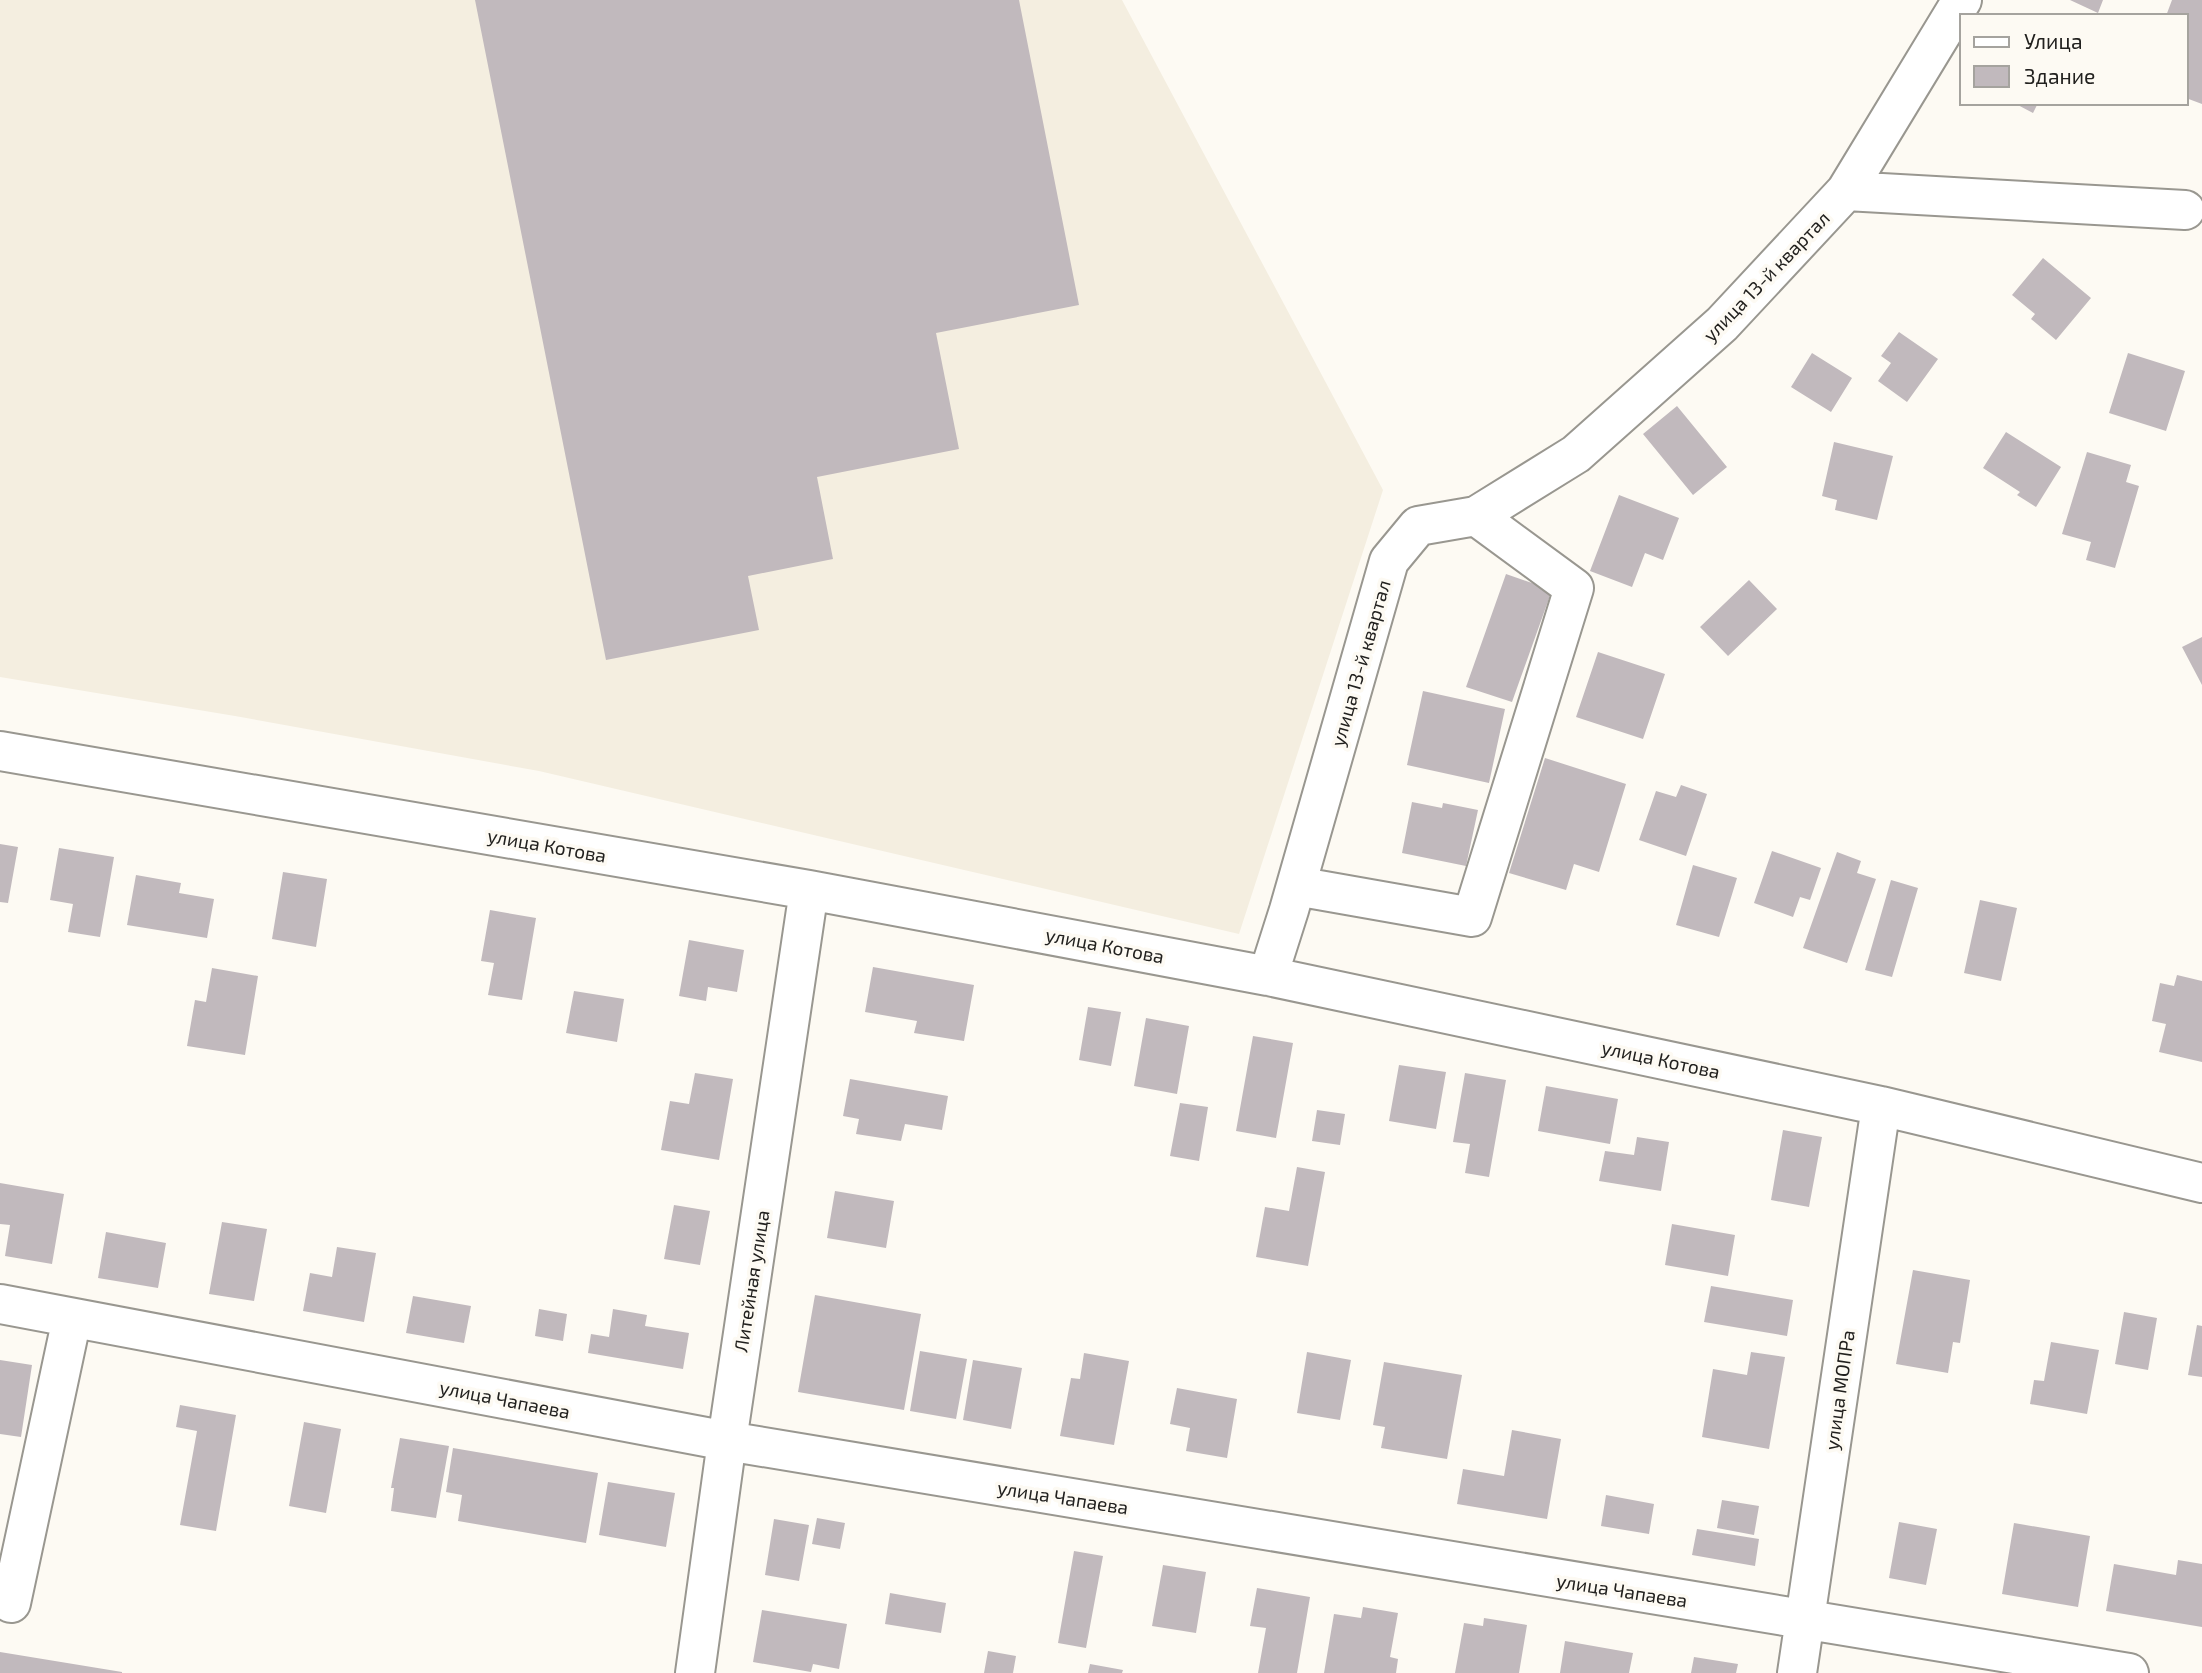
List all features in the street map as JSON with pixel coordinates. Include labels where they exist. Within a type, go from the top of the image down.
[{"type":"street","name":"улица 13-й квартал","points":[[1268,976],[1389,561],[1418,526],[1476,516],[1576,454],[1722,324],[1846,191],[1962,0]]},
{"type":"street","points":[[1846,191],[2185,210]]},
{"type":"street","points":[[1296,887],[1472,916],[1574,588],[1476,516]]},
{"type":"street","name":"улица Котова","points":[[0,751],[809,890],[1268,976],[1881,1106],[2202,1183]]},
{"type":"street","name":"Литейная улица","points":[[695,1673],[809,890]]},
{"type":"street","name":"улица МОПРа","points":[[1797,1673],[1881,1106]]},
{"type":"street","name":"улица Чапаева","points":[[0,1304],[727,1441],[2129,1673]]},
{"type":"street","points":[[11,1603],[72,1318]]},
{"type":"shaded area","points":[[0,0],[1122,0],[1383,490],[1239,934],[539,771],[0,677]]},
{"type":"building","points":[[475,0],[1019,0],[1079,305],[936,333],[959,449],[817,477],[833,559],[748,576],[759,630],[606,660]]},
{"type":"building","points":[[2070,0],[2103,0],[2098,13]]},
{"type":"building","points":[[2172,0],[2202,0],[2202,104],[2188,99],[2188,14],[2167,14]]},
{"type":"building","points":[[2018,105],[2037,105],[2033,113]]},
{"type":"building","points":[[2043,258],[2091,298],[2056,340],[2031,319],[2035,314],[2012,295]]},
{"type":"building","points":[[1899,332],[1938,359],[1907,402],[1878,381],[1891,363],[1881,356]]},
{"type":"building","points":[[1812,353],[1852,378],[1831,412],[1791,387]]},
{"type":"building","points":[[2128,353],[2185,371],[2166,431],[2109,413]]},
{"type":"building","points":[[1677,406],[1727,467],[1693,495],[1643,434]]},
{"type":"building","points":[[2006,432],[2061,467],[2036,507],[2017,495],[2020,492],[1983,468]]},
{"type":"building","points":[[1834,442],[1893,456],[1877,520],[1835,510],[1837,500],[1822,496]]},
{"type":"building","points":[[2087,452],[2131,465],[2126,482],[2139,486],[2115,568],[2086,560],[2091,542],[2062,534]]},
{"type":"building","points":[[1619,495],[1679,518],[1663,560],[1645,553],[1632,587],[1590,571]]},
{"type":"building","points":[[1506,574],[1552,590],[1512,702],[1466,687]]},
{"type":"building","points":[[1749,580],[1777,609],[1728,656],[1700,627]]},
{"type":"building","points":[[2202,637],[2202,685],[2182,647]]},
{"type":"building","points":[[1598,652],[1665,674],[1643,739],[1576,717]]},
{"type":"building","points":[[1423,691],[1505,709],[1489,783],[1407,765]]},
{"type":"building","points":[[1545,758],[1626,784],[1599,872],[1574,864],[1566,890],[1509,873]]},
{"type":"building","points":[[1681,785],[1707,794],[1686,856],[1639,840],[1656,791],[1676,797]]},
{"type":"building","points":[[1412,802],[1442,808],[1443,803],[1478,810],[1466,866],[1402,853]]},
{"type":"building","points":[[0,844],[18,847],[8,903],[0,902]]},
{"type":"building","points":[[59,848],[114,857],[100,937],[68,932],[73,904],[50,900]]},
{"type":"building","points":[[1772,851],[1821,868],[1810,900],[1800,897],[1793,917],[1754,903]]},
{"type":"building","points":[[1837,852],[1861,861],[1857,873],[1876,879],[1847,963],[1803,948]]},
{"type":"building","points":[[1693,865],[1737,878],[1719,937],[1676,925]]},
{"type":"building","points":[[283,872],[327,879],[316,947],[272,939]]},
{"type":"building","points":[[136,875],[181,883],[179,893],[214,899],[207,938],[127,925]]},
{"type":"building","points":[[1891,880],[1918,888],[1892,977],[1865,970]]},
{"type":"building","points":[[1980,900],[2017,908],[2001,981],[1964,973]]},
{"type":"building","points":[[490,910],[536,918],[522,1000],[488,995],[494,963],[481,961]]},
{"type":"building","points":[[689,940],[744,950],[737,992],[708,987],[706,1001],[679,996]]},
{"type":"building","points":[[873,967],[974,985],[964,1041],[914,1033],[917,1021],[865,1012]]},
{"type":"building","points":[[212,968],[258,976],[245,1055],[187,1046],[195,1000],[206,1002]]},
{"type":"building","points":[[2177,975],[2202,981],[2202,1062],[2159,1052],[2166,1024],[2152,1021],[2160,983],[2174,986]]},
{"type":"building","points":[[574,991],[624,999],[617,1042],[566,1033]]},
{"type":"building","points":[[1088,1007],[1121,1012],[1111,1066],[1079,1060]]},
{"type":"building","points":[[1146,1018],[1189,1026],[1177,1094],[1134,1086]]},
{"type":"building","points":[[1253,1036],[1293,1043],[1276,1138],[1236,1131]]},
{"type":"building","points":[[1399,1065],[1446,1072],[1436,1129],[1389,1121]]},
{"type":"building","points":[[695,1073],[733,1079],[719,1160],[661,1150],[670,1101],[689,1104]]},
{"type":"building","points":[[1465,1073],[1506,1080],[1489,1177],[1465,1173],[1470,1144],[1453,1142]]},
{"type":"building","points":[[850,1079],[948,1096],[942,1130],[905,1124],[901,1141],[856,1134],[859,1119],[843,1116]]},
{"type":"building","points":[[1546,1086],[1618,1099],[1610,1144],[1538,1131]]},
{"type":"building","points":[[1180,1103],[1208,1107],[1199,1161],[1170,1156]]},
{"type":"building","points":[[1317,1110],[1345,1114],[1340,1145],[1312,1141]]},
{"type":"building","points":[[1783,1130],[1822,1137],[1809,1207],[1771,1200]]},
{"type":"building","points":[[1637,1137],[1669,1142],[1661,1191],[1599,1181],[1605,1151],[1634,1155]]},
{"type":"building","points":[[1297,1167],[1325,1172],[1308,1266],[1256,1257],[1265,1207],[1289,1211]]},
{"type":"building","points":[[0,1183],[64,1194],[52,1264],[5,1256],[10,1225],[0,1224]]},
{"type":"building","points":[[835,1191],[894,1201],[886,1248],[827,1238]]},
{"type":"building","points":[[674,1205],[710,1211],[700,1265],[664,1259]]},
{"type":"building","points":[[222,1222],[267,1229],[254,1301],[209,1294]]},
{"type":"building","points":[[1672,1224],[1735,1235],[1728,1276],[1665,1265]]},
{"type":"building","points":[[106,1232],[166,1243],[158,1288],[98,1278]]},
{"type":"building","points":[[337,1247],[376,1253],[364,1322],[303,1311],[310,1273],[332,1277]]},
{"type":"building","points":[[1913,1270],[1970,1280],[1960,1343],[1953,1342],[1948,1373],[1896,1364]]},
{"type":"building","points":[[1711,1286],[1793,1300],[1787,1336],[1704,1322]]},
{"type":"building","points":[[815,1295],[921,1314],[904,1410],[798,1392]]},
{"type":"building","points":[[413,1296],[471,1306],[464,1343],[406,1333]]},
{"type":"building","points":[[539,1309],[567,1314],[563,1341],[535,1336]]},
{"type":"building","points":[[613,1309],[647,1315],[645,1326],[689,1333],[683,1369],[588,1353],[591,1334],[609,1337]]},
{"type":"building","points":[[2124,1312],[2157,1318],[2148,1370],[2115,1364]]},
{"type":"building","points":[[2197,1325],[2202,1326],[2202,1377],[2188,1375]]},
{"type":"building","points":[[2051,1342],[2099,1350],[2087,1414],[2030,1404],[2034,1380],[2044,1381]]},
{"type":"building","points":[[920,1351],[967,1359],[956,1419],[910,1411]]},
{"type":"building","points":[[1307,1352],[1351,1360],[1340,1420],[1297,1413]]},
{"type":"building","points":[[1751,1352],[1785,1357],[1769,1449],[1702,1437],[1713,1369],[1747,1375]]},
{"type":"building","points":[[1084,1353],[1129,1361],[1114,1445],[1060,1436],[1071,1378],[1080,1379]]},
{"type":"building","points":[[0,1360],[32,1365],[21,1437],[0,1434]]},
{"type":"building","points":[[973,1360],[1022,1368],[1011,1429],[963,1420]]},
{"type":"building","points":[[1384,1362],[1462,1375],[1447,1459],[1381,1448],[1385,1427],[1373,1425]]},
{"type":"building","points":[[1177,1388],[1237,1399],[1227,1458],[1186,1451],[1190,1428],[1170,1424]]},
{"type":"building","points":[[180,1405],[236,1415],[216,1531],[180,1525],[197,1431],[176,1427]]},
{"type":"building","points":[[304,1422],[341,1429],[326,1513],[289,1506]]},
{"type":"building","points":[[1512,1430],[1561,1439],[1547,1519],[1457,1504],[1463,1469],[1504,1476]]},
{"type":"building","points":[[400,1438],[449,1446],[436,1518],[391,1511],[394,1488],[391,1488]]},
{"type":"building","points":[[453,1448],[598,1473],[586,1543],[458,1521],[462,1495],[446,1492]]},
{"type":"building","points":[[608,1482],[675,1493],[666,1547],[599,1535]]},
{"type":"building","points":[[1606,1495],[1654,1504],[1649,1534],[1601,1526]]},
{"type":"building","points":[[1722,1500],[1759,1506],[1754,1535],[1717,1528]]},
{"type":"building","points":[[817,1518],[845,1523],[840,1549],[812,1544]]},
{"type":"building","points":[[774,1519],[809,1525],[799,1581],[765,1575]]},
{"type":"building","points":[[1899,1522],[1937,1529],[1926,1585],[1889,1578]]},
{"type":"building","points":[[2014,1523],[2090,1536],[2078,1607],[2002,1594]]},
{"type":"building","points":[[1697,1529],[1759,1539],[1755,1566],[1692,1555]]},
{"type":"building","points":[[1074,1551],[1103,1556],[1086,1648],[1058,1643]]},
{"type":"building","points":[[2178,1560],[2202,1564],[2202,1627],[2106,1611],[2114,1564],[2176,1575]]},
{"type":"building","points":[[1163,1565],[1206,1572],[1196,1633],[1152,1626]]},
{"type":"building","points":[[1257,1588],[1310,1597],[1297,1673],[1258,1673],[1266,1628],[1250,1626]]},
{"type":"building","points":[[890,1593],[946,1603],[941,1633],[885,1624]]},
{"type":"building","points":[[1363,1607],[1398,1613],[1390,1657],[1398,1659],[1396,1673],[1324,1673],[1334,1614],[1361,1618]]},
{"type":"building","points":[[762,1610],[847,1624],[839,1669],[813,1664],[811,1672],[753,1662]]},
{"type":"building","points":[[1484,1618],[1527,1625],[1519,1673],[1455,1673],[1464,1623],[1483,1626]]},
{"type":"building","points":[[1565,1641],[1633,1653],[1629,1673],[1560,1673]]},
{"type":"building","points":[[988,1651],[1016,1656],[1013,1673],[984,1673]]},
{"type":"building","points":[[0,1652],[122,1672],[122,1673],[0,1673]]},
{"type":"building","points":[[1694,1657],[1738,1664],[1736,1673],[1691,1673]]},
{"type":"building","points":[[1090,1664],[1123,1670],[1122,1673],[1088,1673]]}]
